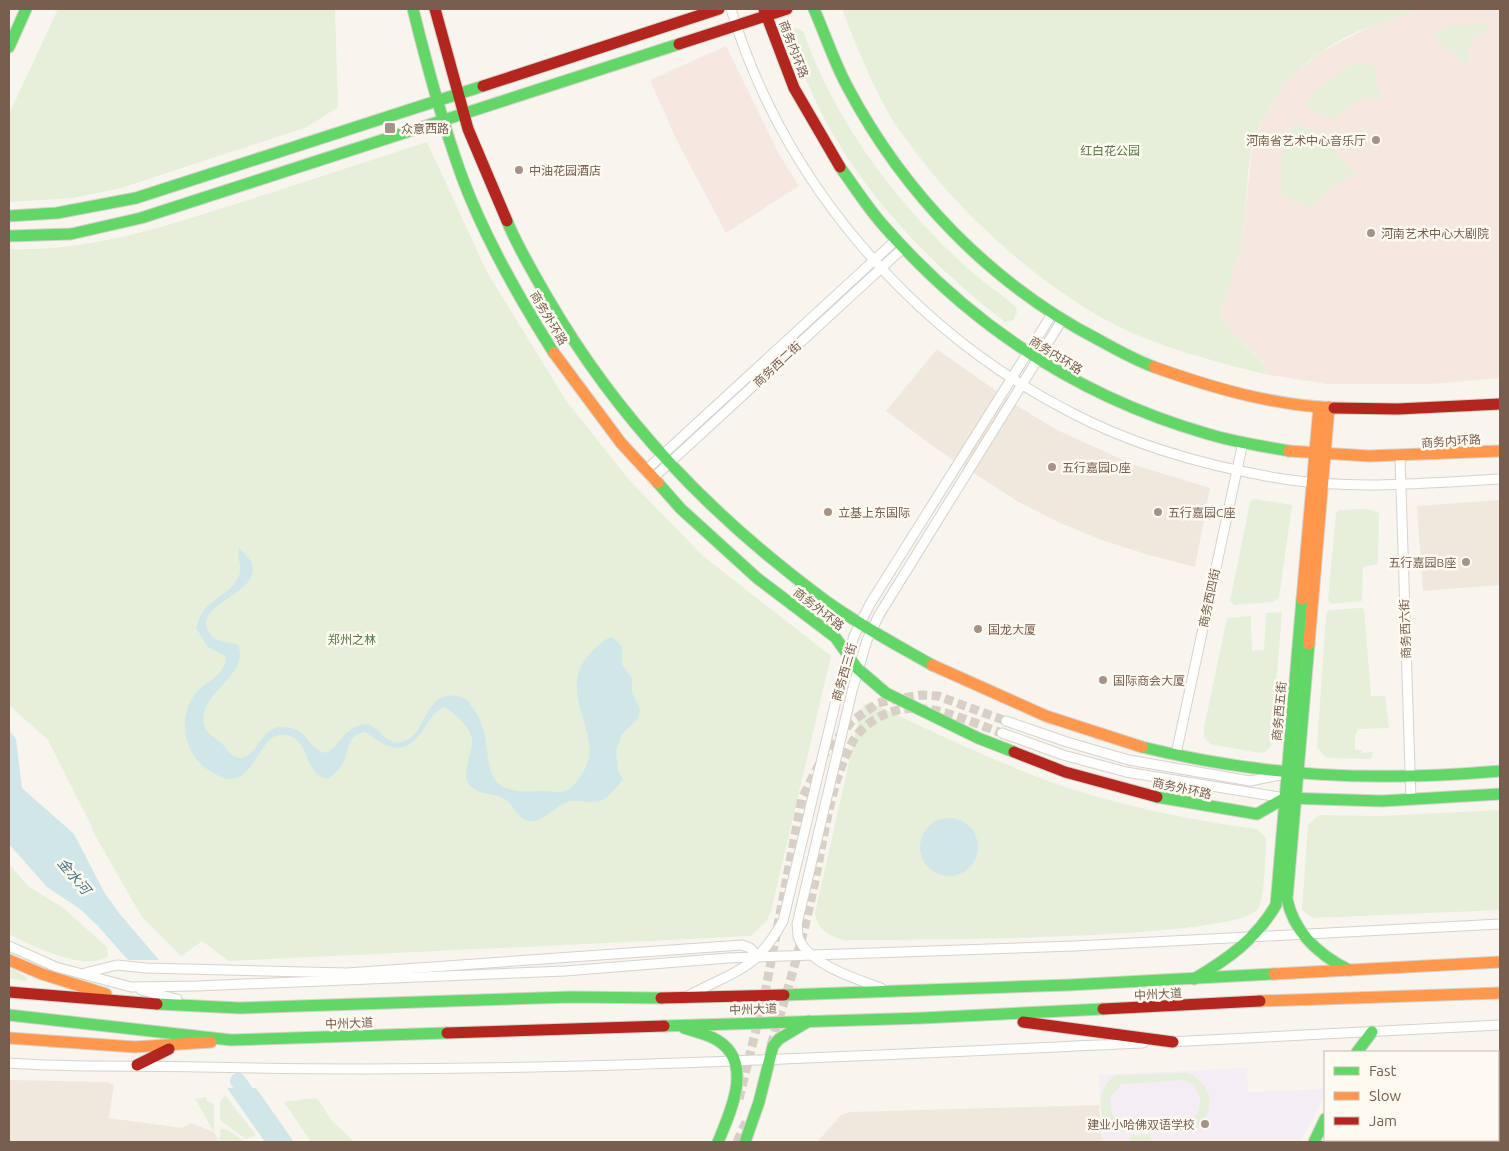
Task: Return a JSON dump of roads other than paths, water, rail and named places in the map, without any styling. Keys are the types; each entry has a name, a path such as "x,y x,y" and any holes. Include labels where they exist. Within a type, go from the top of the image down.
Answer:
{"main road":[{"path":"9,47 26,9"},
{"name":"商务外环路","path":"413,9 442,121 463,179 493,247 527,310 597,414 648,475 681,510 757,578 835,636 858,669 886,693 915,710 986,742 1096,781 1150,796 1257,814 1290,799"},
{"name":"商务外环路","path":"435,9 457,94 483,171 512,237 546,300 609,393 665,460 696,494 795,581 907,654 996,696 1080,729 1227,765 1292,774 1353,778 1411,777 1500,771"},
{"path":"9,216 35,217 67,213 136,198 720,9"},
{"path":"9,236 71,234 141,218 736,26 765,12 787,9"},
{"path":"814,9 836,66 858,109 876,139 916,194 961,243 1016,290 1107,347 1187,378 1252,396 1324,407 1412,410 1500,404"},
{"name":"商务内环路","path":"765,12 793,86 821,140 854,189 899,245 929,277 988,328 1085,389 1186,428 1243,442 1320,454 1400,457 1500,451"},
{"name":"商务西五街","path":"1324,407 1290,799 1287,899 1293,920 1321,954 1350,970"},
{"path":"1290,799 1411,800 1500,794"},
{"name":"商务西五街","path":"1193,979 1236,954 1254,936 1276,905 1290,799"},
{"path":"9,960 42,974 132,1002"},
{"name":"中州大道","path":"9,992 240,1008 572,998 684,998 891,992 1193,979 1500,962"},
{"name":"中州大道","path":"9,1015 231,1040 960,1016 1329,998 1500,993"},
{"path":"960,1016 1064,1026 1173,1042"},
{"path":"745,1142 759,1102 773,1046 779,1039 809,1021"},
{"path":"678,1025 718,1040 732,1053 736,1061 738,1075 736,1091 718,1142"},
{"path":"1358,1051 1372,1032"},
{"path":"1366,1051 1372,1032"},
{"path":"9,1038 105,1048 173,1048 231,1040"},
{"path":"137,1065 173,1048"},
{"path":"1314,1142 1324,1121"}],"street":[{"path":"731,9 756,80 780,128 836,214 874,260 909,297 971,350 1022,384 1073,414 1178,455 1286,479 1401,486 1500,479"},
{"name":"商务西二街","path":"665,460 874,260 899,245"},
{"name":"商务西二街","path":"648,475 882,268 899,245"},
{"name":"商务西三街","path":"684,998 744,969 772,942 783,921 848,655 860,623 1013,378 1032,357 1057,317"},
{"name":"商务西三街","path":"891,992 844,974 813,955 798,938 798,924 858,669 871,631 1022,384 1032,357"},
{"name":"商务西四街","path":"1176,754 1243,442"},
{"name":"商务西六街","path":"1400,457 1411,800"},
{"path":"1006,721 1067,742 1129,760 1179,770 1250,781 1292,774"},
{"path":"1002,733 1063,755 1126,772 1290,799"},
{"path":"132,987 565,971 758,957 1075,946 1500,924"},
{"path":"84,974 117,965 146,968 347,973 742,945 750,948 758,957"},
{"path":"9,946 56,967 201,1006"},
{"path":"9,1063 335,1070 736,1061 1173,1042 1500,1025"}],"water":[{"path":"239,548 251,563 252,575 245,585 211,612 206,622 213,637 238,645 240,656 237,666 215,693 204,713 204,725 207,731 232,755 239,758 246,757 272,729 279,727 297,730 319,751 326,753 350,730 360,725 367,724 393,742 400,742 409,739 415,734 435,703 442,698 451,696 464,699 473,708 481,723 494,777 502,786 516,791 565,791 571,788 577,781 589,759 589,742 577,690 579,672 589,655 610,637 622,647 622,664 632,678 632,693 640,709 638,719 622,734 616,750 618,771 623,779 603,800 567,802 538,820 527,821 506,800 499,796 477,791 469,784 466,771 472,742 471,735 464,723 445,707 432,717 416,739 402,747 388,746 364,732 358,734 351,741 342,765 328,779 314,771 299,743 285,735 275,736 268,742 248,770 240,776 230,779 210,771 193,755 186,737 185,718 191,700 201,688 219,673 226,662 225,656 208,647 196,628 199,618 209,605 227,591 238,578 240,574"},
{"path":"9,730 16,739 22,788 74,834 104,892 119,913 159,960 128,960 80,909 47,887 9,844"},
{"path":"943,818 955,818 965,822 974,831 978,853 970,868 955,876 943,876 933,872 924,863 920,853 920,841 924,831 933,822"},
{"path":"227,1088 256,1088 294,1142 265,1142"}],"waterway":[{"name":"金水河","path":"238,1081 281,1142"}],"tunnel":[{"path":"739,1099 765,993 802,798 824,755 852,721 878,703 896,699 921,695 938,696 1006,721"},
{"path":"771,1045 803,933 832,796 845,758 855,737 881,716 896,710 911,708 942,712 1002,733"},
{"path":"737,1142 746,1122"}],"place":[{"name":"众意西路","path":"390,128"},
{"name":"河南省艺术中心音乐厅","path":"1376,140"},
{"name":"中油花园酒店","path":"519,170"},
{"name":"河南艺术中心大剧院","path":"1371,233"},
{"name":"五行嘉园D座","path":"1052,467"},
{"name":"立基上东国际","path":"828,512"},
{"name":"五行嘉园C座","path":"1158,512"},
{"name":"五行嘉园B座","path":"1466,562"},
{"name":"国龙大厦","path":"978,629"},
{"name":"国际商会大厦","path":"1103,680"},
{"name":"建业小哈佛双语学校","path":"1205,1124"}],"park label":[{"name":"红白花公园","path":"1110,150"},
{"name":"郑州之林","path":"352,639"}]}
